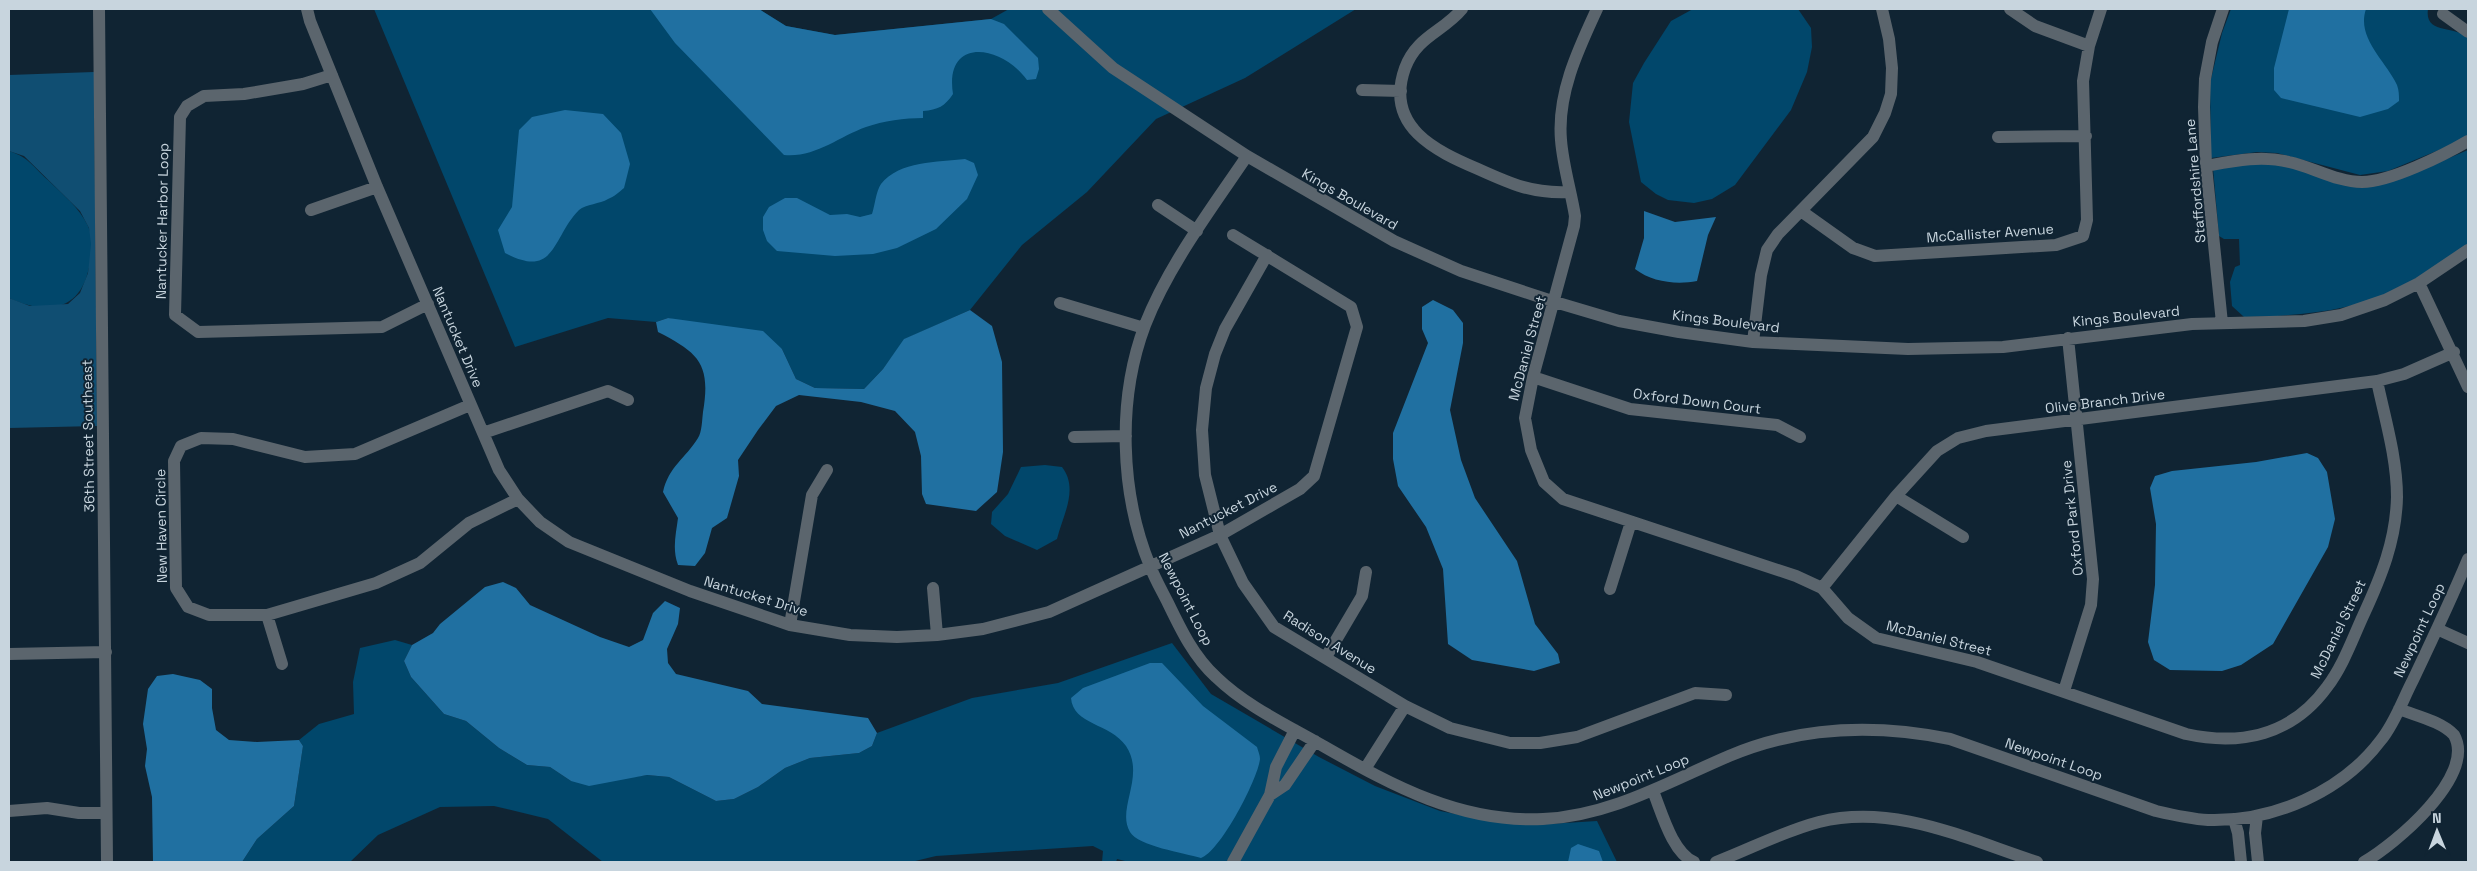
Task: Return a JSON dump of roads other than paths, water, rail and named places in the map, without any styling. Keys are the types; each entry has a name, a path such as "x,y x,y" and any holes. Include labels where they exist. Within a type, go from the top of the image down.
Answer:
{"street":[{"name":"36th Street Southeast","path":"99,9 107,862"},
{"name":"Nantucket Drive","path":"307,9 377,187 470,405 499,470 518,499 540,522 569,542 690,591 790,625 850,635 897,637 937,635 983,629 1049,612 1220,535 1300,490 1314,476 1357,327 1351,307 1233,235"},
{"name":"Kings Boulevard","path":"1048,9 1113,68 1247,156 1394,241 1461,271 1555,302 1619,320 1679,332 1753,342 1908,348 2003,346 2222,323 2304,322 2341,315 2384,300 2419,283 2468,250"},
{"path":"1462,9 1415,48 1405,69 1401,91 1403,108 1411,125 1419,137 1434,149 1529,190 1552,193 1570,192"},
{"name":"McDaniel Street","path":"1597,9 1567,81 1562,111 1561,140 1574,226 1555,302 1533,377 1525,418 1531,450 1544,482 1563,499 1796,576 1822,588 1848,618 1876,638 1977,662 2064,690 2186,734 2215,739 2244,738 2259,735 2289,722 2312,705 2336,673 2382,574 2390,548 2395,520 2396,478 2377,381"},
{"path":"1753,342 1761,275 1767,250 1778,234 1873,137 1884,113 1891,94 1892,68 1889,39 1882,9"},
{"path":"2010,9 2035,26 2089,46"},
{"name":"McCallister Avenue","path":"1801,211 1853,248 1875,256 2056,245 2083,236 2087,220 2083,81 2089,46 2101,9"},
{"name":"Staffordshire Lane","path":"2222,323 2206,166 2205,79 2212,42 2223,9"},
{"path":"2443,14 2468,32"},
{"name":"Nantucker Harbor Loop","path":"332,75 303,84 244,94 204,96 187,106 180,117 175,315 198,332 382,327 428,304"},
{"path":"1362,90 1401,91"},
{"path":"1998,137 2086,136"},
{"path":"2206,166 2255,158 2281,161 2362,182 2397,174 2468,141"},
{"name":"Newpoint Loop","path":"1247,156 1160,290 1144,328 1132,369 1126,436 1134,513 1150,565 1190,648 1214,676 1236,694 1295,730 1422,798 1476,814 1505,818 1542,819 1576,816 1604,810 1653,791 1731,755 1766,742 1844,729 1918,732 1950,739 2156,811 2208,820 2256,816 2282,810 2319,793 2356,767 2382,740 2399,709 2468,559"},
{"path":"311,210 377,187"},
{"path":"1158,205 1197,231"},
{"name":"Radison Avenue","path":"1267,255 1225,329 1215,354 1206,388 1202,430 1205,475 1220,535 1243,583 1274,627 1405,706 1450,728 1510,743 1540,743 1577,737 1695,692 1726,695"},
{"path":"2419,283 2454,352 2468,387"},
{"path":"1060,303 1144,328"},
{"name":"Oxford Park Drive","path":"2064,690 2091,605 2093,579 2068,338"},
{"name":"Olive Branch Drive","path":"1822,588 1896,496 1937,451 1958,438 1986,430 2377,381 2404,374 2454,352"},
{"name":"Oxford Down Court","path":"1533,377 1630,410 1776,425 1800,436"},
{"path":"484,433 608,391 628,400"},
{"name":"New Haven Circle","path":"470,405 354,454 305,457 233,440 201,438 181,446 174,461 176,588 188,607 209,615 267,615 376,582 420,563 469,523 518,499"},
{"path":"1074,437 1126,436"},
{"path":"790,625 812,495 827,470"},
{"path":"1896,496 1963,537"},
{"path":"1610,589 1631,522"},
{"path":"1326,657 1362,596 1366,572"},
{"path":"933,588 937,635"},
{"path":"267,615 282,664"},
{"path":"2437,629 2468,644"},
{"path":"9,654 106,652"},
{"path":"1365,769 1405,706"},
{"path":"2364,862 2402,837 2426,816 2453,783 2461,769 2462,752 2449,730 2399,709"},
{"path":"1233,862 1270,795 1276,767 1295,730"},
{"path":"1270,795 1285,785 1314,740"},
{"path":"1653,791 1678,849 1685,857 1694,862"},
{"path":"9,811 47,808 80,813 106,813"},
{"path":"1716,862 1816,823 1839,818 1870,816 1901,818 1920,823 2036,862"},
{"path":"2256,816 2255,833 2258,862"},
{"path":"2234,819 2238,833 2241,862"}]}
